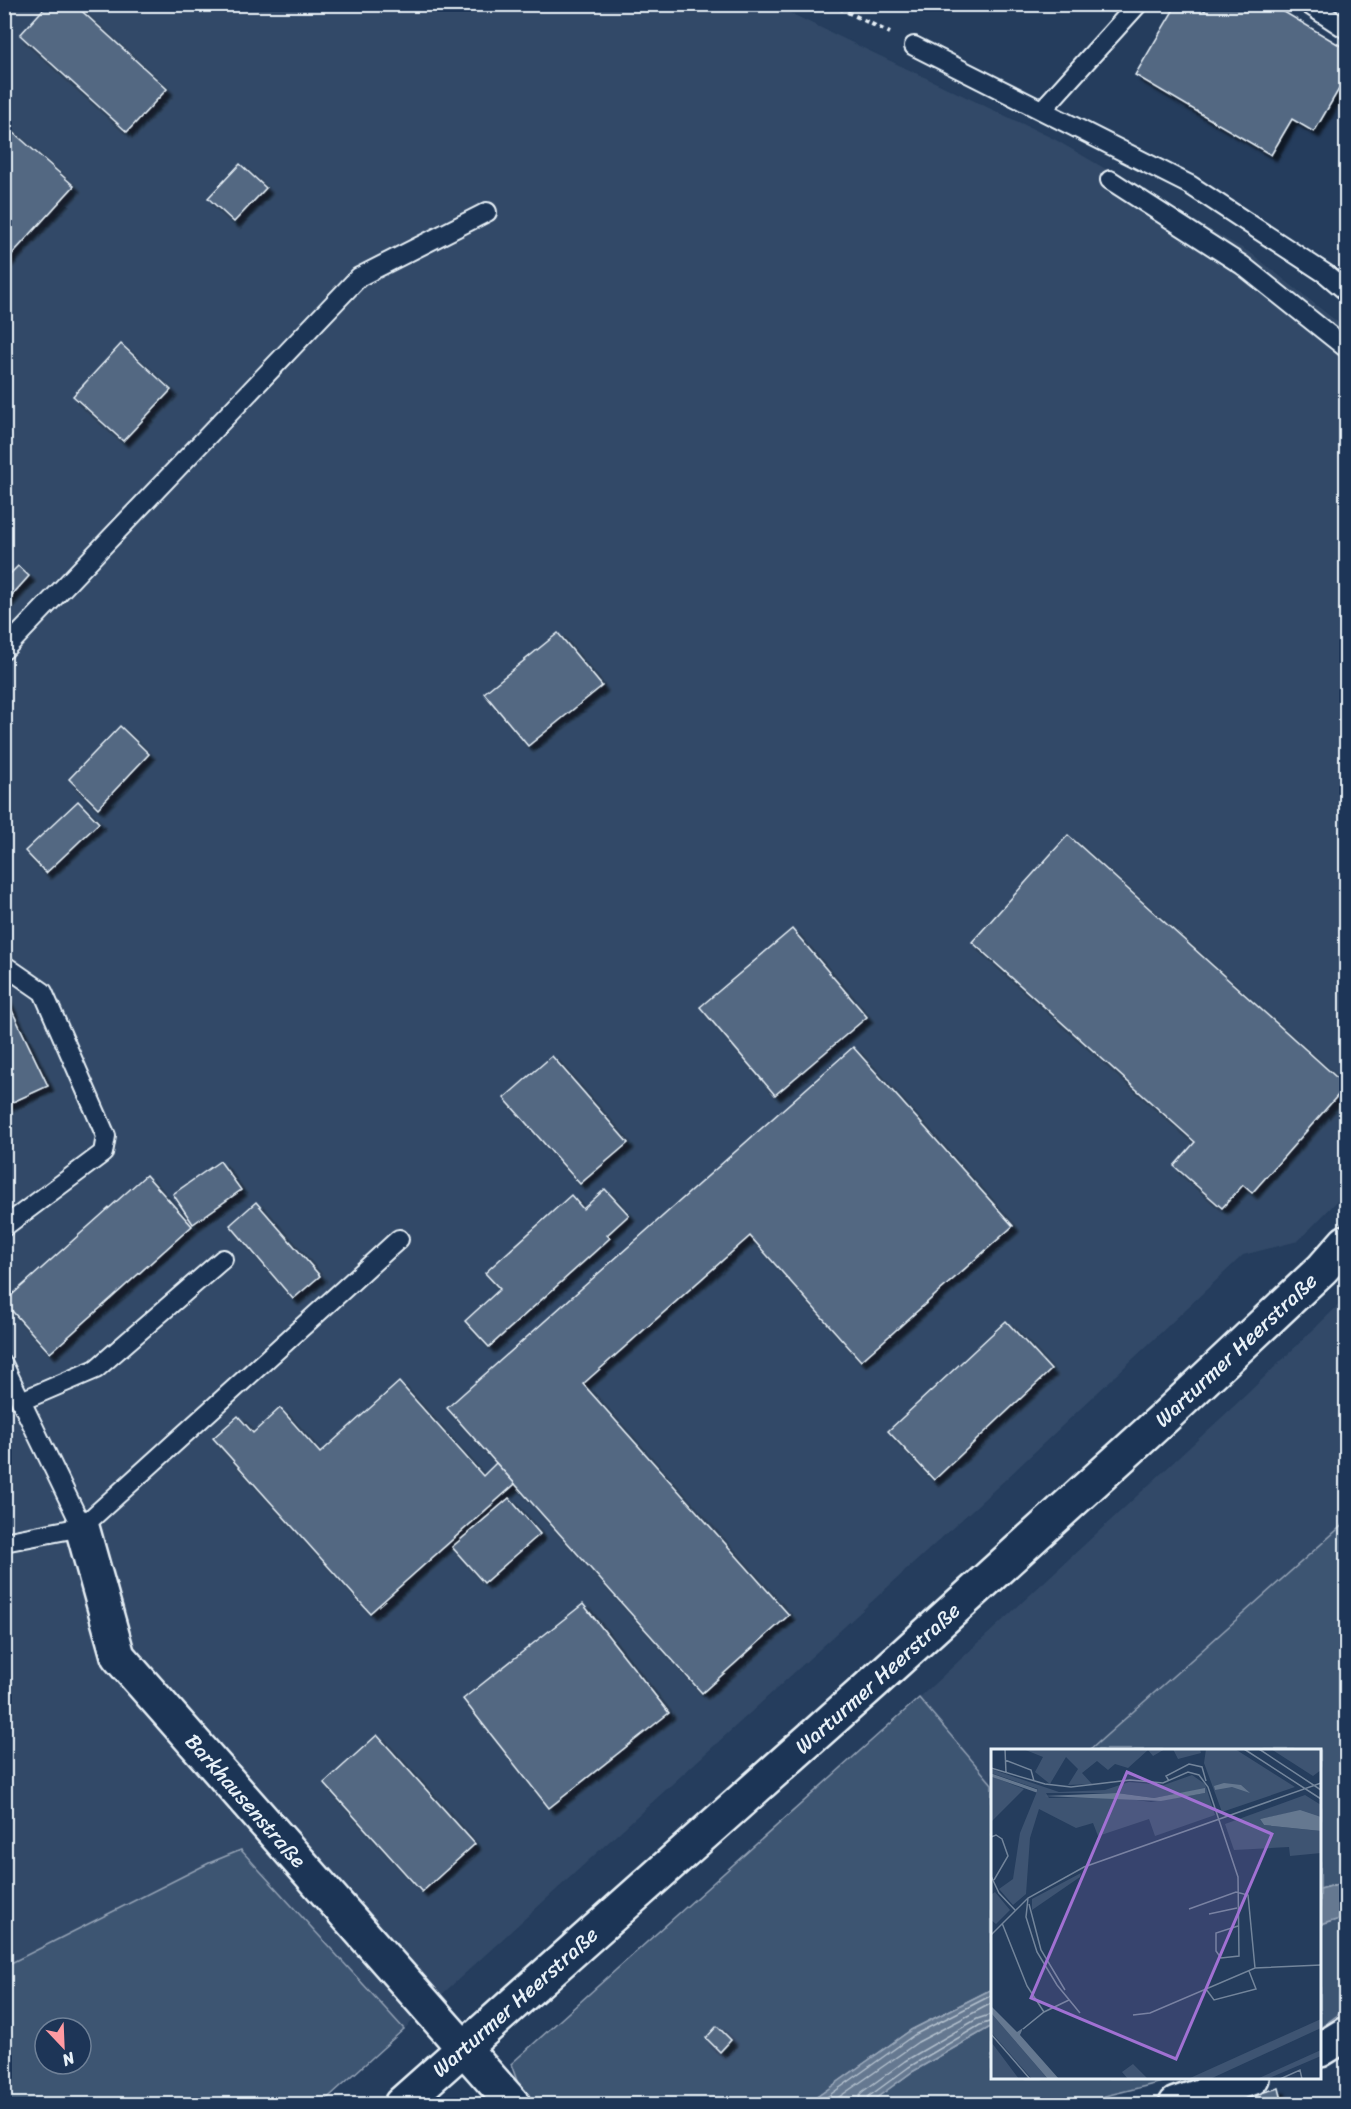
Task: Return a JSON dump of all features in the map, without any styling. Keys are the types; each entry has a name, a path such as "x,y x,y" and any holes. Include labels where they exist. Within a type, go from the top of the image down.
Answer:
{"street":[{"name":"Warturmer Heerstraße","path":"401,2104 997,1571 1322,1269 1347,1242"},
{"name":"Barkhausenstraße","path":"82,1527 118,1656 513,2104"},
{"path":"1321,2049 1347,2034"},
{"path":"1176,2104 1249,2079"}],"lane":[{"path":"1041,110 1138,4"},
{"path":"1308,4 1347,29"},
{"path":"914,46 1190,185 1326,274 1347,291"},
{"path":"1110,180 1242,265 1347,348"},
{"path":"4,650 359,277 487,212"},
{"path":"4,965 43,992 106,1136 104,1153 4,1227"},
{"path":"4,1542 82,1527 399,1239"},
{"path":"21,1401 96,1369 223,1258"},
{"path":"4,1366 82,1527"}],"path":[{"path":"831,4 914,46"}],"shaded area":[{"path":"5,5 773,5 1054,139 1252,254 1346,329 1346,1192 1298,1241 1243,1255 1007,1478 404,2029 241,1850 209,1863 5,1966"},
{"path":"1346,1298 1346,1522 1091,1749 991,1749 991,1783 919,1698 1246,1395"},
{"path":"1346,1522 1346,1882 1321,1889 1321,1749 1091,1749"},
{"path":"919,1698 991,1783 991,1990 911,2030 807,2104 535,2104 520,2089 511,2064"},
{"path":"241,1850 404,2029 321,2104 5,2104 5,1966 209,1863"},
{"path":"1346,1917 1346,2009 1321,2027 1321,1925"},
{"path":"991,2027 991,2079 1175,2079 1105,2096 1083,2104 868,2104 912,2072"}],"water":[{"path":"1346,1882 1346,1917 1321,1925 1321,1889"},
{"path":"991,1990 991,2027 912,2072 868,2104 807,2104 911,2030"}],"building":[{"path":"48,4 74,4 167,89 127,132 20,35"},
{"path":"1177,4 1194,4 1205,11 1208,4 1271,4 1346,49 1346,77 1314,132 1292,119 1271,155 1135,75"},
{"path":"4,124 74,186 4,263"},
{"path":"240,164 266,188 234,222 208,198"},
{"path":"121,344 171,390 123,441 73,396"},
{"path":"18,566 29,576 4,604 4,580"},
{"path":"558,633 602,686 528,746 484,693"},
{"path":"120,726 149,754 98,808 69,779"},
{"path":"78,801 99,823 46,873 25,851"},
{"path":"1068,835 1346,1086 1252,1193 1243,1185 1222,1208 1174,1166 1195,1142 972,942"},
{"path":"792,929 867,1017 775,1095 700,1007"},
{"path":"4,994 48,1086 4,1106"},
{"path":"853,1047 1013,1226 861,1361 750,1236 583,1384 789,1615 702,1693 447,1408"},
{"path":"552,1056 628,1143 580,1184 504,1098"},
{"path":"220,1161 241,1190 193,1224 173,1194"},
{"path":"146,1175 192,1226 50,1353 4,1302"},
{"path":"605,1189 629,1215 607,1235 610,1238 489,1347 465,1321 500,1289 485,1273 571,1195 583,1209"},
{"path":"256,1202 320,1276 293,1299 230,1225"},
{"path":"1006,1321 1051,1370 934,1480 888,1431"},
{"path":"399,1382 483,1476 496,1463 515,1484 370,1613 213,1438 238,1416 253,1433 280,1408 320,1453"},
{"path":"509,1498 540,1534 484,1583 452,1547"},
{"path":"583,1604 669,1713 549,1808 463,1699"},
{"path":"377,1735 475,1844 422,1892 324,1783"},
{"path":"717,2026 731,2040 720,2052 706,2038"},
{"path":"1279,2088 1283,2104 1219,2104"}]}
